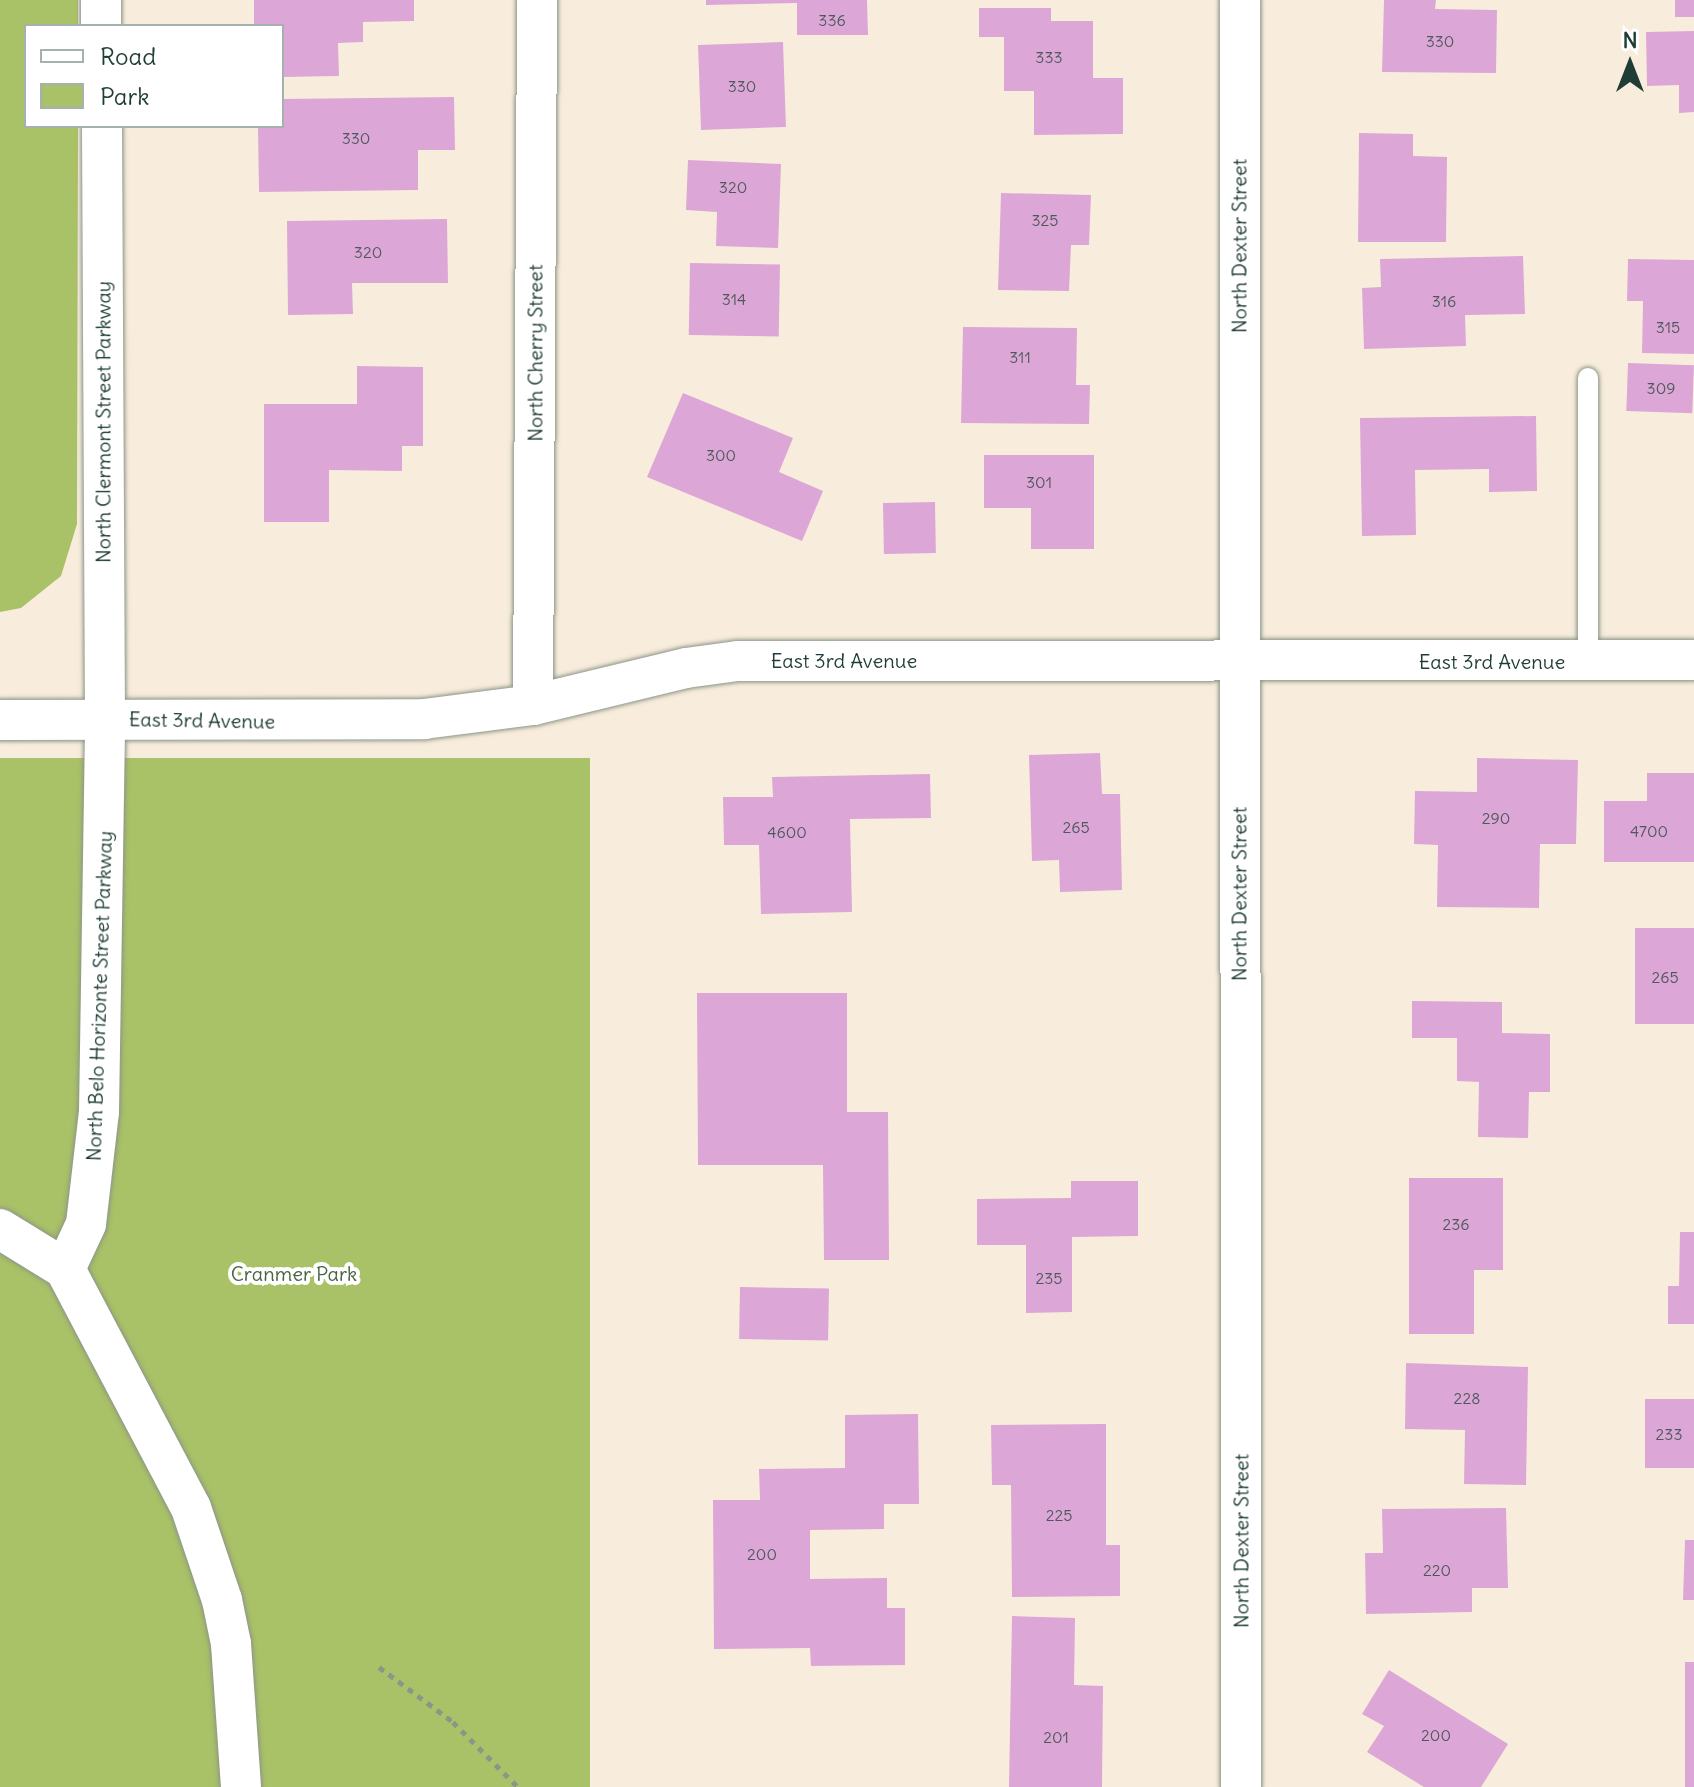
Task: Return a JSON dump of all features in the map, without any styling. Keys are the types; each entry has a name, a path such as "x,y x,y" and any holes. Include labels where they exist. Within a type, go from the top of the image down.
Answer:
{"street":[{"path":"101,0 101,24"},
{"name":"North Cherry Street","path":"533,705 537,0"},
{"name":"North Dexter Street","path":"1240,0 1241,1787"},
{"name":"North Clermont Street Parkway","path":"102,128 105,719"},
{"name":"East 3rd Avenue","path":"0,720 368,722 533,705 672,671 738,661 1694,660"},
{"name":"North Belo Horizonte Street Parkway","path":"65,1269 86,1224 99,1112 105,719"},
{"path":"0,1229 65,1269 171,1465 209,1555 231,1644 241,1787"}],"lane":[{"path":"1588,378 1588,660"}],"path":[{"path":"379,1667 453,1722 518,1787"}],"green space":[{"path":"0,0 78,0 78,24 24,24 24,128 78,128 77,524 61,576 21,608 0,612"},
{"name":"Cranmer Park","path":"0,758 590,758 590,1787 0,1787"}],"building":[{"path":"254,0 414,0 414,21 363,22 363,42 338,43 339,76 284,77 284,24 254,24"},
{"path":"706,0 867,0 868,35 797,35 797,3 706,5"},
{"path":"1384,0 1436,0 1435,9 1497,10 1496,73 1382,72"},
{"path":"1675,0 1694,0 1694,17 1675,17"},
{"path":"979,8 1051,8 1051,21 1093,21 1093,78 1123,78 1123,134 1034,135 1034,91 1004,91 1004,37 979,37"},
{"path":"1694,31 1694,112 1679,113 1679,85 1647,86 1646,32"},
{"path":"783,42 786,127 701,130 698,45"},
{"path":"454,97 455,150 418,150 418,190 259,192 258,128 284,128 284,99"},
{"path":"1359,133 1413,134 1413,156 1447,157 1446,242 1358,242"},
{"path":"688,160 781,164 778,248 716,246 717,212 686,210"},
{"path":"1001,193 1091,195 1089,245 1071,245 1069,291 998,290"},
{"path":"447,219 448,283 352,283 353,314 288,315 287,221"},
{"path":"1523,256 1525,314 1465,315 1466,346 1364,349 1362,288 1381,287 1380,259"},
{"path":"1628,259 1694,260 1694,354 1642,353 1643,301 1627,301"},
{"path":"690,263 780,265 779,337 689,335"},
{"path":"963,327 1077,328 1076,385 1090,385 1089,424 961,423"},
{"path":"1628,363 1694,365 1692,413 1626,411"},
{"path":"357,366 423,367 423,446 402,446 402,471 329,470 329,522 264,522 264,404 357,404"},
{"path":"683,393 793,438 779,472 823,491 802,541 647,477"},
{"path":"1536,416 1537,491 1489,492 1489,469 1415,470 1416,535 1362,536 1360,418"},
{"path":"984,455 1094,455 1094,549 1031,549 1031,508 984,508"},
{"path":"935,502 936,553 884,554 883,503"},
{"path":"1100,753 1102,794 1120,794 1122,890 1060,892 1059,860 1032,861 1029,755"},
{"path":"1477,758 1578,760 1576,844 1540,844 1539,908 1437,907 1438,845 1414,844 1415,791 1477,792"},
{"path":"1647,773 1694,773 1694,862 1604,862 1604,801 1647,801"},
{"path":"930,774 931,818 850,819 852,912 761,914 759,845 724,845 723,797 773,797 772,777"},
{"path":"1635,928 1694,928 1694,1024 1635,1024"},
{"path":"697,993 847,993 847,1112 888,1112 889,1260 824,1260 823,1165 698,1165"},
{"path":"1412,1001 1502,1002 1502,1033 1550,1034 1550,1092 1529,1092 1528,1138 1478,1137 1479,1082 1457,1081 1457,1038 1412,1038"},
{"path":"1409,1178 1503,1178 1503,1270 1474,1270 1474,1334 1409,1334"},
{"path":"1071,1181 1138,1181 1138,1236 1072,1237 1072,1312 1026,1313 1026,1245 977,1245 977,1199 1071,1198"},
{"path":"1680,1232 1694,1232 1694,1324 1668,1324 1668,1286 1679,1286"},
{"path":"740,1287 829,1289 828,1341 739,1339"},
{"path":"1406,1363 1528,1367 1526,1485 1464,1484 1465,1430 1405,1429"},
{"path":"1645,1399 1694,1399 1694,1468 1645,1468"},
{"path":"918,1414 919,1504 884,1504 884,1529 810,1530 810,1579 887,1578 887,1608 905,1608 905,1665 811,1666 810,1648 714,1649 713,1500 760,1500 759,1469 845,1468 845,1415"},
{"path":"1106,1424 1106,1545 1120,1545 1120,1596 1012,1597 1011,1485 992,1485 991,1425"},
{"path":"1506,1508 1508,1588 1472,1588 1472,1612 1366,1614 1365,1553 1383,1553 1382,1509"},
{"path":"1685,1540 1694,1540 1694,1600 1683,1600"},
{"path":"1012,1616 1075,1618 1074,1685 1103,1686 1102,1787 1009,1787"},
{"path":"1685,1662 1694,1662 1694,1787 1685,1787"},
{"path":"1389,1670 1508,1744 1481,1787 1424,1787 1367,1752 1384,1726 1362,1714"}]}
